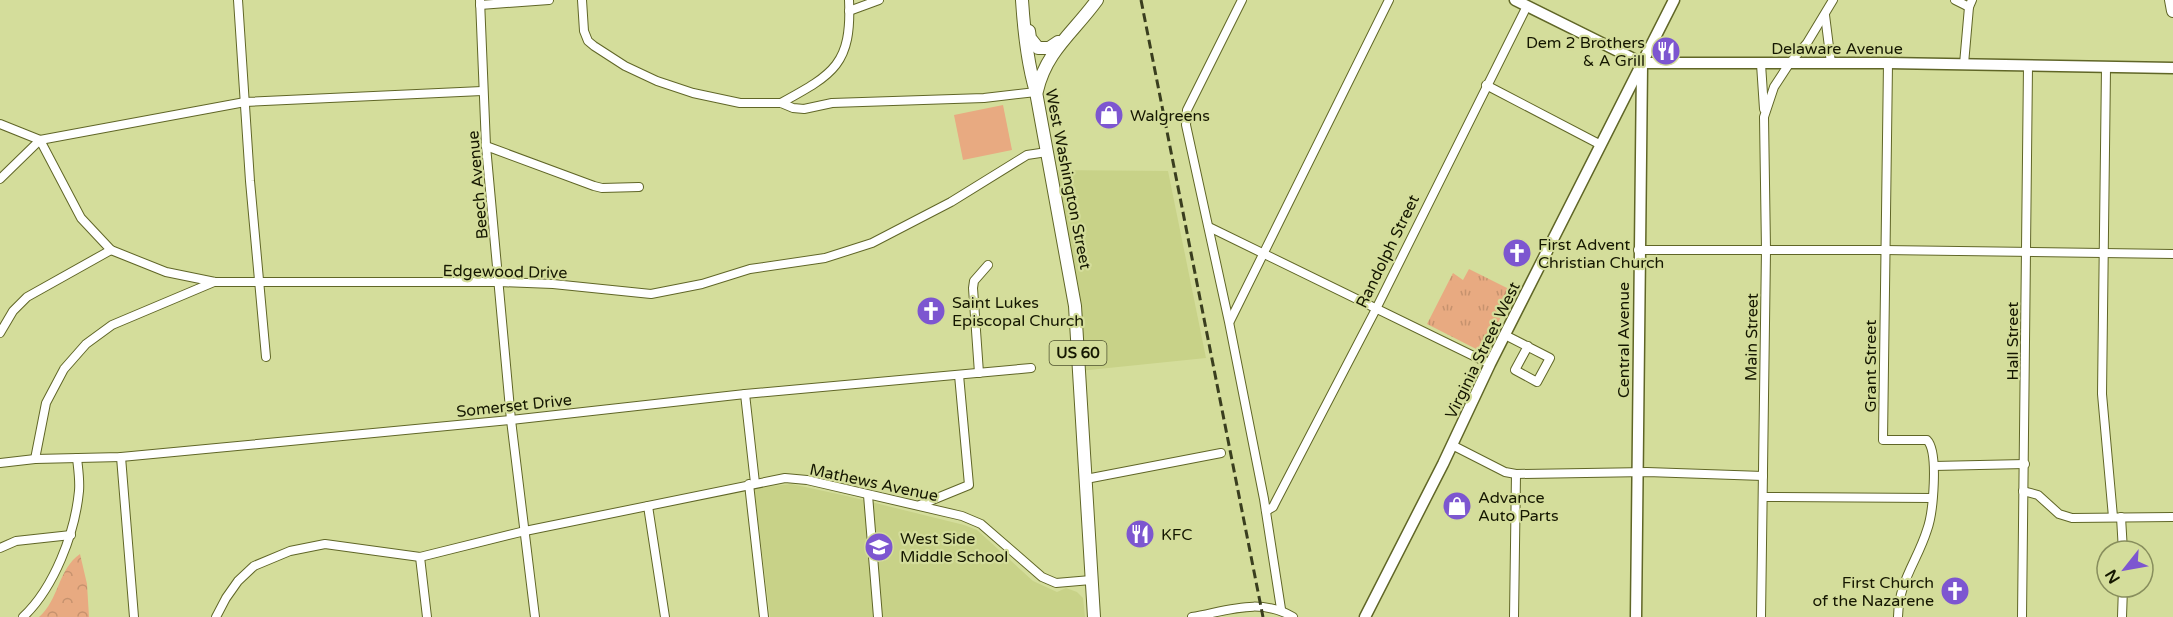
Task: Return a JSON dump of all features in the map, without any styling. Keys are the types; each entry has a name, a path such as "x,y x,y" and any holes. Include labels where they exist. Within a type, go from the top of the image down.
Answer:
{"main road":[{"path":"1023,0 1030,38 1034,44 1044,49 1065,38"},
{"name":"West Washington Street","path":"1023,0 1024,32 1031,75 1075,306 1094,617"},
{"name":"US 60","path":"1036,92 1047,61 1096,0"},
{"path":"2171,0 2173,11"}],"street":[{"path":"238,0 266,357"},
{"path":"480,2 549,0"},
{"path":"582,0 584,31 588,41 594,46 625,66 657,81 693,93 740,103 781,103 793,108 804,109 832,103 984,98 1036,92"},
{"path":"781,103 816,84 833,69 844,53 849,36 849,0"},
{"path":"849,11 879,0"},
{"path":"1242,0 1186,110 1185,125 1229,322 1266,512 1281,609"},
{"path":"1229,322 1389,0"},
{"name":"Delaware Avenue","path":"1515,0 1528,3 1642,63 1888,63 2173,68"},
{"name":"Virginia Street West","path":"1365,617 1674,0"},
{"name":"Main Street","path":"1761,617 1766,250 1764,117 1774,87 1789,64 1808,43 1833,0"},
{"path":"1954,0 1971,3 1964,64"},
{"name":"Beech Avenue","path":"480,2 486,146 511,420 535,617"},
{"name":"Randolph Street","path":"1266,512 1276,501 1376,309 1528,3"},
{"path":"1826,15 1831,63"},
{"name":"Central Avenue","path":"1636,617 1638,250 1642,63"},
{"name":"Grant Street","path":"1888,63 1883,440 1927,440 1931,445 1934,465 1929,527 1905,578 1899,601 1898,617"},
{"path":"1761,64 1764,117"},
{"name":"Hall Street","path":"2022,617 2028,66"},
{"path":"2106,68 2102,398 2122,539"},
{"path":"1486,85 1601,145"},
{"path":"0,124 40,140 245,102 482,91"},
{"path":"0,178 40,140"},
{"name":"Edgewood Drive","path":"40,140 81,218 111,250 166,272 215,282 499,282 553,284 651,294 702,284 750,269 825,258 882,238 951,202 1027,155 1047,152"},
{"path":"486,146 594,186 639,188"},
{"path":"1209,226 1490,364"},
{"path":"0,333 13,311 27,297 111,250"},
{"path":"1638,250 1884,250 2173,254"},
{"path":"979,373 973,288 974,281 988,265"},
{"path":"35,459 46,403 64,369 86,344 112,325 215,282"},
{"path":"1505,335 1528,346 1550,358 1537,382 1515,370 1528,346"},
{"name":"Somerset Drive","path":"0,463 35,459 121,457 511,420 745,394 1031,368"},
{"path":"919,505 969,485 959,375"},
{"path":"745,394 764,617"},
{"path":"1452,445 1505,472 1516,474 1636,473 1763,476"},
{"path":"1086,479 1221,453"},
{"path":"121,457 134,617"},
{"path":"23,617 41,595 70,535 79,490 77,458"},
{"path":"1934,465 2025,464"},
{"path":"1514,617 1516,474"},
{"name":"Mathews Avenue","path":"420,557 525,531 785,478 807,480 962,516 981,524 1042,577 1056,583 1091,580"},
{"path":"2023,492 2038,495 2051,508 2066,517 2173,517"},
{"path":"868,495 878,617"},
{"path":"1762,497 1932,498"},
{"path":"648,506 665,617"},
{"path":"0,548 16,541 70,535"},
{"path":"216,617 238,581 254,566 290,551 325,544 420,557 427,617"},
{"path":"2122,617 2123,599"},
{"path":"1192,617 1260,605 1281,609 1293,617"}],"shaded area":[{"path":"1051,170 1168,171 1206,358 1079,371"},
{"name":"West Side Middle School","path":"791,484 977,530 1033,581 1057,592 1066,588 1077,592 1083,598 1085,617 770,617 754,488"}],"green space":[{"path":"1003,105 1012,150 963,160 954,115"},
{"path":"1469,269 1513,291 1484,353 1427,324 1453,273 1463,280"},
{"path":"80,554 87,584 89,617 39,617 51,602 67,568"}],"railway":[{"path":"1141,0 1263,617"}],"place":[{"name":"Dem 2 Brothers & A Grill","path":"1666,51"},
{"name":"Walgreens","path":"1109,115"},
{"name":"First Advent Christian Church","path":"1517,253"},
{"name":"Saint Lukes Episcopal Church","path":"931,311"},
{"name":"Advance Auto Parts","path":"1457,506"},
{"name":"KFC","path":"1140,534"},
{"name":"West Side Middle School","path":"879,547"},
{"name":"First Church of the Nazarene","path":"1955,591"}]}
